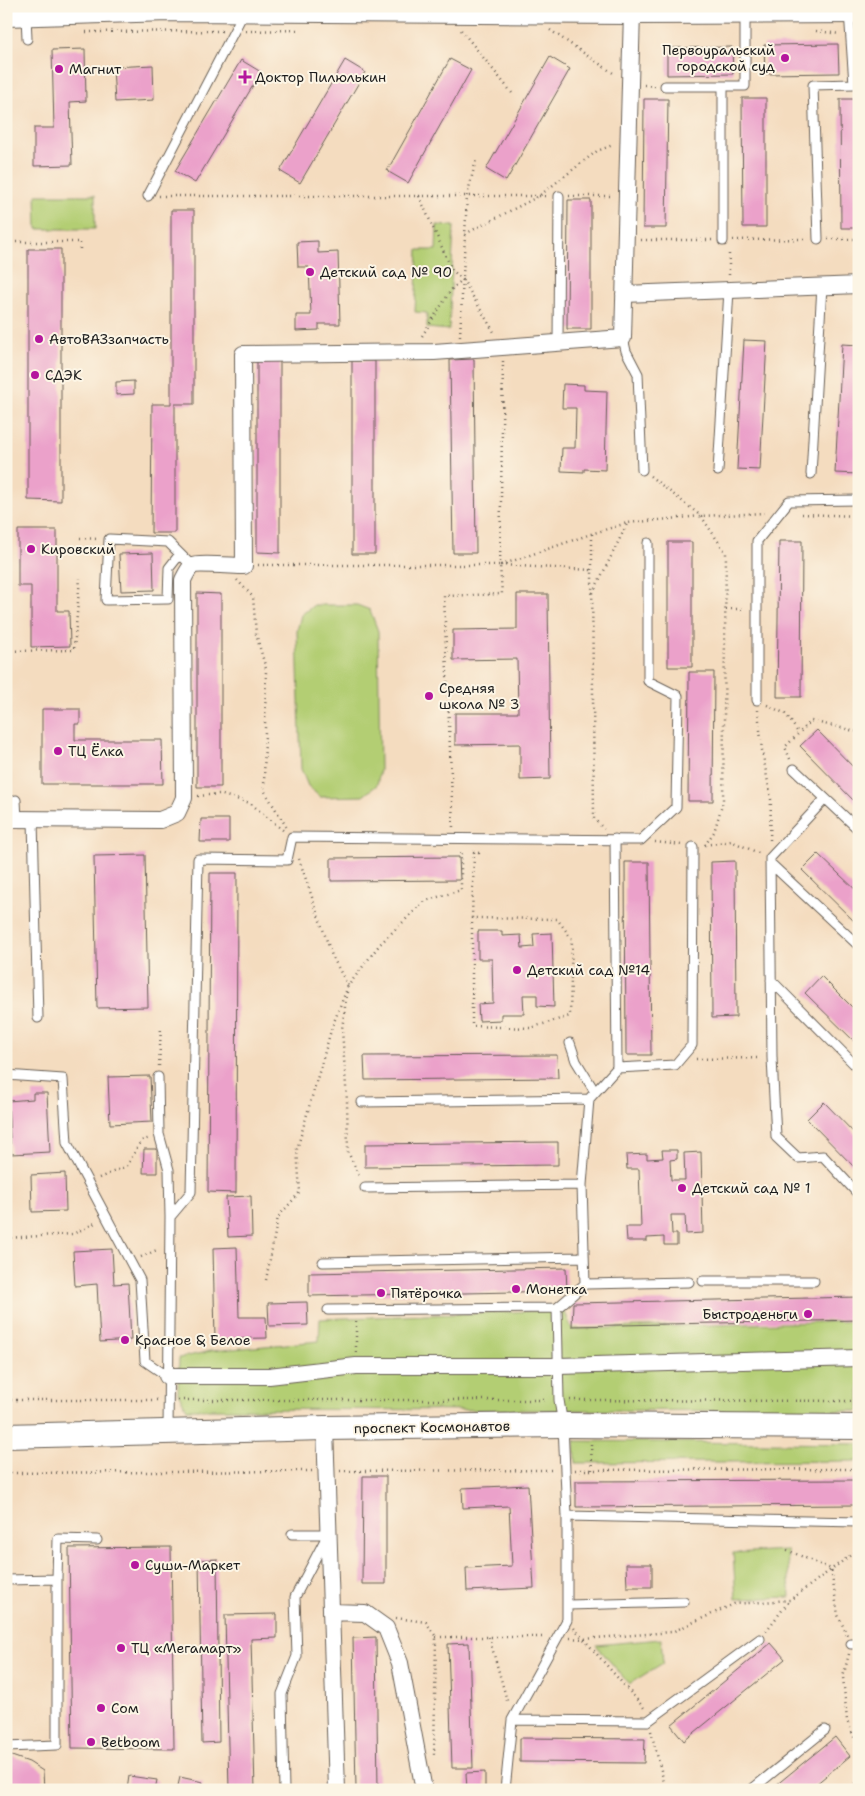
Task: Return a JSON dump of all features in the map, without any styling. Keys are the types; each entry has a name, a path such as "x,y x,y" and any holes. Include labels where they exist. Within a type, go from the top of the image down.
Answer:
{"main road":[{"path":"16,13 168,8 632,12 854,11"},
{"name":"проспект Космонавтов","path":"6,1436 168,1431 563,1425 859,1428"}],"street":[{"path":"19,820 160,820 177,813 184,798 183,580 192,566 200,564 244,566 243,354 460,350 623,338 632,12"},
{"path":"624,294 859,285"},
{"path":"167,1376 270,1376 356,1366 558,1366 859,1358"},
{"path":"325,1428 336,1790"},
{"path":"331,1612 365,1613 386,1628 400,1663 424,1790"}],"lane":[{"path":"148,196 246,9"},
{"path":"664,86 746,86 745,11"},
{"path":"818,239 813,85 854,84 854,11"},
{"path":"16,13 27,40"},
{"path":"723,86 726,241"},
{"path":"558,342 559,196"},
{"path":"811,474 822,286"},
{"path":"718,471 729,290"},
{"path":"623,338 626,351 638,374 642,470"},
{"path":"757,700 758,541 789,501 859,500"},
{"path":"180,554 169,568 168,599 106,600 109,539 168,542 180,554 192,566"},
{"path":"170,1217 191,1192 198,859 287,860 292,837 641,840 676,807 678,696 648,681 648,543"},
{"path":"794,769 859,830"},
{"path":"825,799 770,860 772,1058 776,1137 798,1158 823,1156 859,1194"},
{"path":"16,800 38,1018"},
{"path":"362,1102 592,1096 617,1068 615,839"},
{"path":"617,1068 675,1065 692,1045 693,847"},
{"path":"770,860 859,946"},
{"path":"771,980 859,1069"},
{"path":"570,1044 592,1096 582,1185 584,1284"},
{"path":"6,1074 63,1079 67,1143 140,1280 145,1361 167,1376"},
{"path":"158,1077 159,1134 168,1170 170,1217 167,1376 168,1431"},
{"path":"365,1188 582,1185"},
{"path":"323,1262 584,1257"},
{"path":"703,1282 814,1281"},
{"path":"328,1310 557,1308 584,1284 689,1282"},
{"path":"505,1790 512,1720 567,1620 567,1516 563,1425 559,1400 557,1308"},
{"path":"567,1516 859,1522"},
{"path":"284,1790 282,1694 297,1656 295,1597 328,1534 292,1534"},
{"path":"6,1747 57,1745 58,1540 97,1540"},
{"path":"6,1580 57,1579"},
{"path":"568,1605 684,1602"},
{"path":"512,1720 648,1721 760,1639"},
{"path":"751,1790 825,1730"}],"path":[{"path":"547,28 630,85 664,86"},
{"path":"460,29 512,93"},
{"path":"465,234 539,196 596,150 629,140"},
{"path":"460,350 467,196 476,160"},
{"path":"148,196 627,196"},
{"path":"266,1280 278,1217 300,1192 297,1149 332,1027 348,986 380,944 425,901 461,890 461,849 454,838 444,596 502,594 500,565 503,347 463,280 452,270 419,196"},
{"path":"626,240 859,239"},
{"path":"726,241 729,290"},
{"path":"6,242 80,242 80,250"},
{"path":"411,352 451,290 463,280"},
{"path":"642,470 701,516 726,552 723,802 714,832 705,845"},
{"path":"500,565 628,523 701,516 780,513 859,516"},
{"path":"592,594 628,523"},
{"path":"592,534 594,818 615,839"},
{"path":"80,538 109,539"},
{"path":"244,566 500,565 592,570"},
{"path":"224,566 253,597 256,634 266,669 264,790 292,837 332,956 348,986 342,1029 348,1152 365,1188"},
{"path":"6,651 74,650 80,578"},
{"path":"726,609 757,609"},
{"path":"641,840 693,847 731,841 770,860 771,799 762,750 757,700"},
{"path":"757,700 786,714 799,734"},
{"path":"794,769 785,747 811,721 859,732"},
{"path":"184,798 219,794 250,803 292,837"},
{"path":"472,918 557,919 572,939 570,1016 530,1028 472,1026 472,918 474,852 479,853"},
{"path":"158,1077 161,1028"},
{"path":"675,1065 698,1059 772,1058"},
{"path":"107,1174 128,1166 141,1141 159,1134"},
{"path":"6,1238 73,1234 106,1217"},
{"path":"356,1321 356,1337"},
{"path":"6,1400 859,1402"},
{"path":"6,1472 859,1469"},
{"path":"760,1639 790,1600 859,1549"},
{"path":"787,1550 831,1569"},
{"path":"831,1569 838,1615 855,1644 843,1677 847,1721 859,1748"},
{"path":"583,1639 672,1632 734,1604 790,1600"},
{"path":"365,1613 426,1622 436,1636 434,1756 420,1766"},
{"path":"567,1620 644,1706 666,1790"},
{"path":"436,1636 526,1636"},
{"path":"489,1636 512,1720"},
{"path":"848,1790 859,1779"}],"green space":[{"path":"36,195 95,195 95,229 37,229"},
{"path":"437,225 454,226 449,330 427,328 427,313 415,312 418,250 436,250"},
{"path":"314,605 357,605 370,610 378,631 380,770 377,785 363,796 320,797 308,786 301,769 297,631 301,615"},
{"path":"564,1310 572,1329 859,1321 859,1411 187,1409 178,1393 179,1358 211,1351 319,1341 320,1319"},
{"path":"575,1441 859,1444 859,1461 576,1463"},
{"path":"787,1550 790,1597 736,1599 733,1553"},
{"path":"661,1639 663,1663 629,1684 596,1645"}],"building":[{"path":"838,44 839,73 765,74 764,45"},
{"path":"732,47 733,74 667,75 667,48"},
{"path":"85,49 86,101 70,102 72,165 34,166 34,128 54,128 52,50"},
{"path":"550,57 570,69 506,181 486,169"},
{"path":"450,59 471,70 408,183 387,171"},
{"path":"241,60 261,72 195,183 175,171"},
{"path":"345,60 365,72 300,183 280,171"},
{"path":"153,65 154,100 115,102 113,67"},
{"path":"742,98 766,98 766,227 743,227"},
{"path":"644,99 668,99 666,228 643,228"},
{"path":"840,99 859,99 859,228 841,228"},
{"path":"568,200 591,200 591,329 567,329"},
{"path":"171,210 194,210 194,404 175,404 175,533 151,533 152,404 171,404"},
{"name":"Детский сад № 90","path":"318,241 318,253 338,252 340,324 319,324 319,330 296,331 296,315 311,315 309,267 298,267 297,242"},
{"path":"28,249 61,249 61,501 28,500"},
{"path":"744,340 767,341 760,470 737,469"},
{"path":"842,344 859,345 858,474 835,473"},
{"path":"257,359 280,359 280,553 257,552"},
{"path":"474,359 476,553 453,553 450,360"},
{"path":"352,361 375,361 375,554 352,554"},
{"path":"134,381 134,394 116,395 116,382"},
{"path":"563,384 584,385 584,390 607,391 605,470 584,469 584,472 561,471 562,448 575,448 576,408 562,408"},
{"path":"18,530 57,530 57,611 69,611 70,646 31,647 31,586 18,586"},
{"path":"779,541 802,541 801,697 777,697"},
{"path":"668,542 692,542 692,667 668,667"},
{"path":"153,553 154,590 121,591 119,554"},
{"path":"197,593 221,594 221,787 197,787"},
{"path":"517,594 548,594 550,779 520,780 520,744 455,745 455,713 518,713 517,659 453,660 453,630 517,629"},
{"path":"689,672 714,672 713,801 688,801"},
{"path":"42,709 80,709 80,724 75,724 75,740 162,740 163,784 42,784"},
{"path":"817,730 859,773 859,806 800,746"},
{"path":"201,819 229,819 229,842 200,842"},
{"path":"818,854 859,893 859,926 802,870"},
{"path":"145,855 148,1007 97,1008 94,856"},
{"path":"459,857 460,880 331,881 331,858"},
{"path":"735,861 736,1017 712,1018 711,862"},
{"path":"625,862 649,862 651,1055 626,1055"},
{"path":"210,873 237,873 236,1193 208,1192"},
{"path":"478,931 502,931 502,936 521,935 522,948 534,947 533,934 552,933 554,1007 537,1006 537,995 523,995 524,1014 501,1014 501,1020 479,1021 478,1004 493,1003 492,959 478,959"},
{"path":"821,976 859,1014 859,1046 805,993"},
{"path":"557,1055 558,1078 365,1080 364,1056"},
{"path":"150,1076 152,1122 110,1124 108,1077"},
{"path":"33,1093 47,1093 50,1152 11,1154 8,1101 33,1099"},
{"path":"824,1102 859,1138 859,1172 807,1119"},
{"path":"558,1142 558,1165 365,1167 365,1144"},
{"path":"144,1149 157,1149 157,1173 143,1173"},
{"path":"662,1150 677,1150 677,1159 670,1160 671,1180 685,1180 684,1153 701,1152 703,1233 686,1234 685,1215 671,1215 672,1234 677,1234 677,1245 664,1245 664,1237 647,1238 647,1241 627,1241 626,1227 641,1227 639,1169 627,1169 626,1155 647,1154 647,1159 663,1158"},
{"path":"65,1173 66,1211 32,1212 31,1175"},
{"path":"251,1196 252,1236 228,1237 226,1197"},
{"path":"237,1247 239,1317 266,1317 267,1338 215,1339 213,1248"},
{"path":"112,1249 114,1284 128,1283 131,1340 100,1342 97,1284 75,1286 73,1251"},
{"path":"566,1268 567,1291 309,1296 309,1273"},
{"path":"859,1297 859,1320 572,1326 573,1303"},
{"path":"307,1302 308,1325 269,1326 268,1303"},
{"path":"363,1476 386,1476 386,1584 362,1584"},
{"path":"859,1480 859,1505 576,1507 576,1481"},
{"path":"528,1485 534,1588 467,1591 466,1568 512,1566 509,1506 463,1508 462,1488"},
{"name":"ТЦ «Мегамарт»","path":"171,1547 174,1749 72,1748 69,1548"},
{"path":"217,1559 219,1742 202,1743 199,1560"},
{"path":"626,1564 652,1564 652,1587 627,1587"},
{"path":"277,1614 277,1638 251,1639 255,1790 229,1790 225,1615"},
{"path":"376,1637 378,1790 356,1790 353,1638"},
{"path":"469,1643 473,1768 452,1768 448,1644"},
{"path":"771,1643 785,1659 684,1741 671,1725"},
{"path":"835,1737 850,1756 809,1790 770,1790"},
{"path":"520,1738 645,1739 644,1763 520,1762"},
{"path":"6,1754 29,1762 43,1771 44,1790 6,1790"},
{"path":"485,1772 485,1790 467,1790 466,1773"},
{"path":"129,1776 157,1780 155,1790 127,1790"},
{"path":"180,1777 203,1782 201,1790 177,1790"}],"place":[{"name":"Первоуральский городской суд","path":"785,58"},
{"name":"Магнит","path":"59,69"},
{"name":"Доктор Пилюлькин","path":"245,77"},
{"name":"Детский сад № 90","path":"310,272"},
{"name":"АвтоВАЗзапчасть","path":"39,339"},
{"name":"СДЭК","path":"35,375"},
{"name":"Кировский","path":"31,549"},
{"name":"Средняя школа № 3","path":"429,696"},
{"name":"ТЦ Ёлка","path":"58,751"},
{"name":"Детский сад №14","path":"517,970"},
{"name":"Детский сад № 1","path":"682,1188"},
{"name":"Монетка","path":"516,1289"},
{"name":"Пятёрочка","path":"381,1293"},
{"name":"Быстроденьги","path":"808,1314"},
{"name":"Красное & Белое","path":"125,1340"},
{"name":"Суши-Маркет","path":"135,1565"},
{"name":"ТЦ «Мегамарт»","path":"121,1648"},
{"name":"Сом","path":"101,1708"},
{"name":"Betboom","path":"91,1742"}]}
